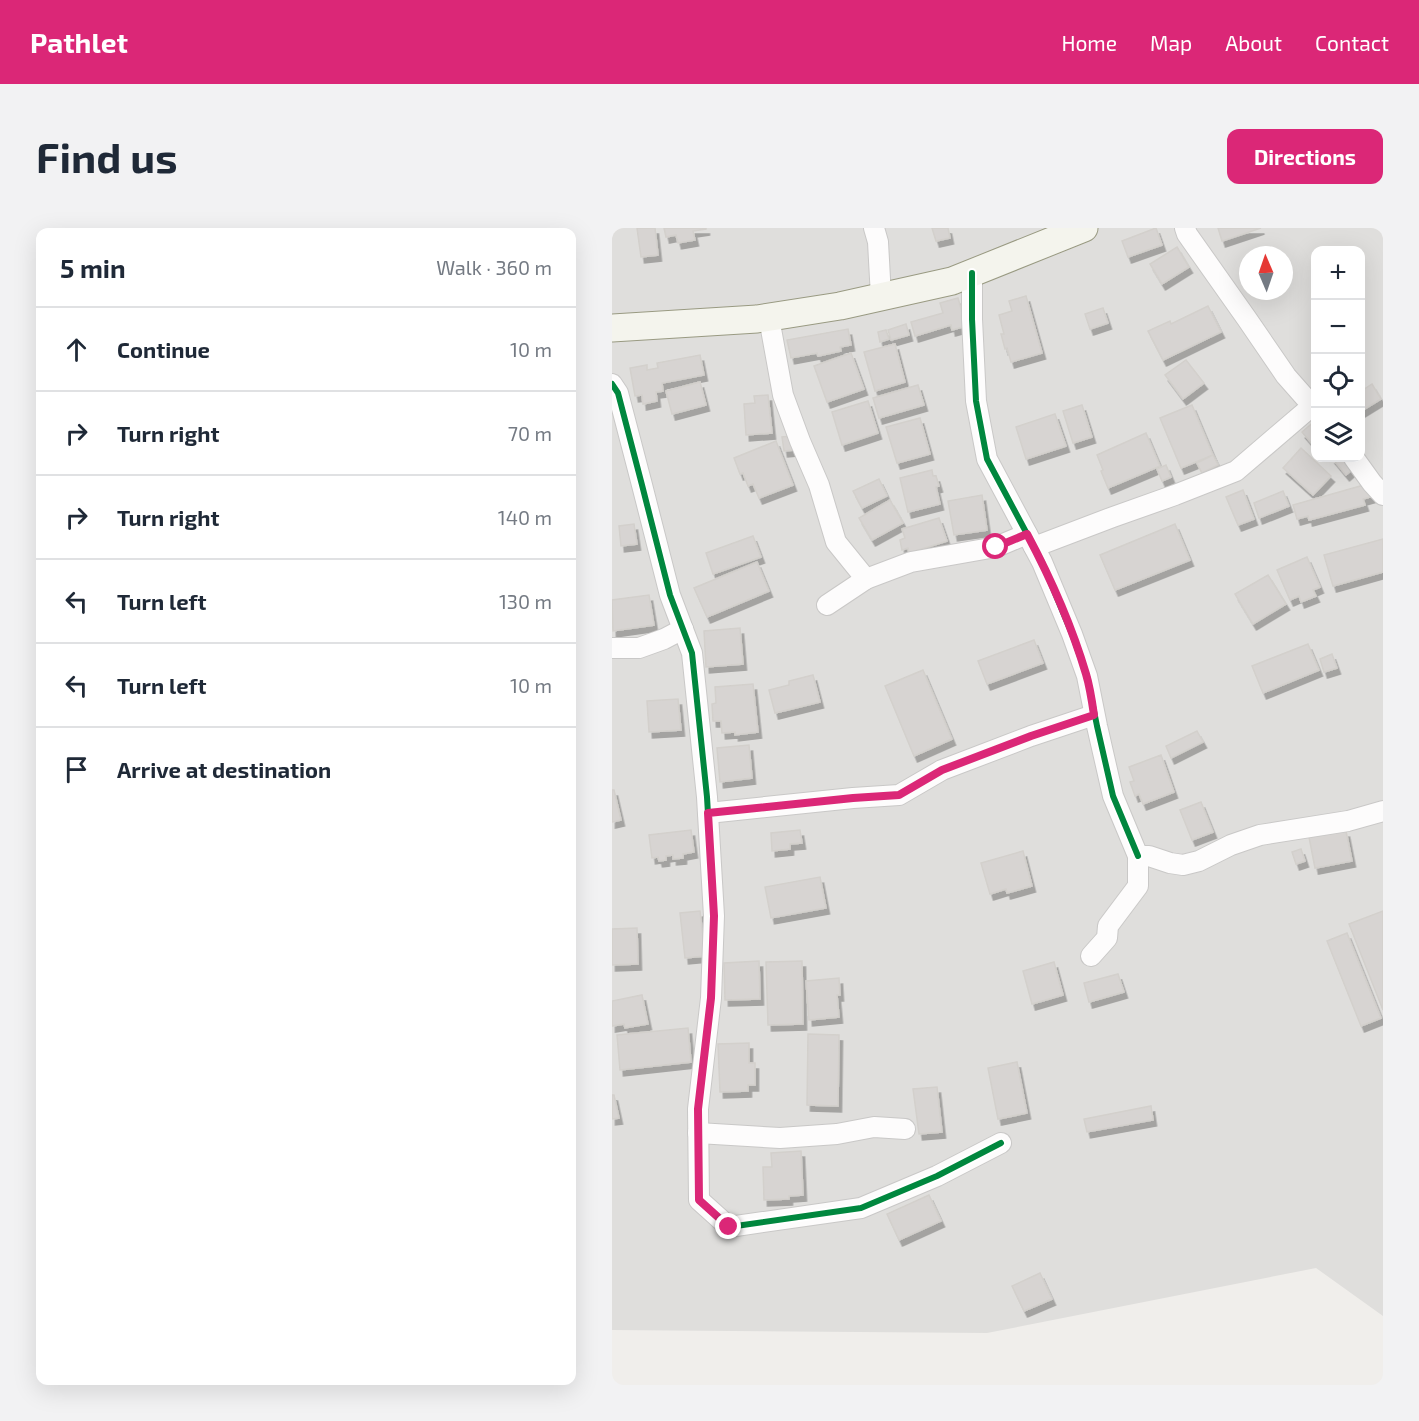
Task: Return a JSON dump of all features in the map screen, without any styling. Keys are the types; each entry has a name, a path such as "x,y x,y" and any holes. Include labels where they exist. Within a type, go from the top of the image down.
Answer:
{"street":[{"path":"874,228 878,242 881,297"},
{"path":"612,328 769,318 840,306 952,281 1084,228"},
{"path":"1185,228 1286,376 1311,405"},
{"path":"972,273 976,402 987,459 1031,541 1072,634 1087,676 1113,796 1138,856 1138,886 1108,926 1107,938 1090,956"},
{"path":"769,318 783,395 819,485 836,542 866,579"},
{"path":"612,384 618,393 670,595 692,653 708,813 714,916 711,998 698,1109 699,1200 729,1227 861,1208 937,1176 1001,1143"},
{"path":"827,605 866,579 911,562 1031,541 1113,517 1236,471 1311,410"},
{"path":"1357,462 1383,495"},
{"path":"612,648 639,648 683,629"},
{"path":"708,813 899,795 942,770 1094,715"},
{"path":"1138,856 1149,856 1183,865 1199,861 1260,835 1348,822 1383,811"},
{"path":"698,1133 780,1138 837,1134 874,1127 905,1129"}],"shaded area":[{"path":"612,228 1383,228 1383,1316 1316,1268 987,1333 612,1330"}],"building":[{"path":"637,228 655,228 658,255 641,257"},
{"path":"664,228 706,229 693,231 695,240 678,243 676,235 666,237"},
{"path":"932,228 948,228 950,238 936,241"},
{"path":"1156,228 1162,245 1128,257 1122,241"},
{"path":"1218,228 1261,228 1222,241"},
{"path":"1177,247 1189,267 1162,284 1150,264"},
{"path":"1026,296 1042,353 1011,362 1001,334 1004,334 999,315 1012,311 1009,301"},
{"path":"958,298 966,326 952,330 951,325 915,336 911,322 943,313 940,303"},
{"path":"1208,306 1221,332 1163,360 1148,331 1170,321 1171,324"},
{"path":"1103,308 1108,323 1090,329 1085,314"},
{"path":"906,324 909,335 891,340 888,330"},
{"path":"848,329 851,345 840,347 841,351 791,358 787,340"},
{"path":"886,330 889,339 880,342 878,332"},
{"path":"895,344 905,382 875,391 864,352"},
{"path":"851,353 864,389 827,402 814,366"},
{"path":"700,355 704,375 662,383 663,391 656,392 657,401 643,404 642,395 635,396 630,368 647,365 647,370 658,368 657,363"},
{"path":"1186,360 1204,383 1183,399 1165,375"},
{"path":"700,382 706,405 672,414 666,391"},
{"path":"1372,384 1381,399 1365,409 1365,408 1365,389"},
{"path":"918,385 924,405 879,418 873,398"},
{"path":"768,395 772,433 746,435 744,404 755,403 754,396"},
{"path":"868,401 878,433 842,445 832,412"},
{"path":"1082,405 1092,437 1073,443 1063,411"},
{"path":"1192,405 1213,455 1181,468 1160,418"},
{"path":"1055,414 1066,446 1026,459 1016,427"},
{"path":"920,418 930,454 897,463 886,427"},
{"path":"1311,424 1311,443 1302,432"},
{"path":"1146,433 1160,466 1108,488 1097,455"},
{"path":"791,436 794,450 784,451 782,437"},
{"path":"776,441 793,485 759,498 753,484 748,486 743,473 740,474 734,458"},
{"path":"1301,448 1311,457 1311,462 1316,462 1331,476 1313,495 1283,468"},
{"path":"1213,455 1218,465 1202,473 1197,463"},
{"path":"1335,462 1349,462 1354,468 1346,475"},
{"path":"1166,465 1171,477 1162,481 1157,469"},
{"path":"932,470 939,486 936,487 940,504 908,512 900,478"},
{"path":"879,479 887,496 862,508 853,491"},
{"path":"1371,483 1374,496 1363,499 1365,505 1309,520 1308,516 1297,519 1293,505"},
{"path":"1243,490 1254,519 1238,525 1226,497"},
{"path":"1283,491 1289,506 1259,518 1254,503"},
{"path":"982,495 987,530 954,535 948,501"},
{"path":"890,500 903,523 872,540 859,518"},
{"path":"939,518 947,541 909,553 908,548 902,550 900,540 905,538 902,529"},
{"path":"634,524 637,544 621,546 619,526"},
{"path":"1175,524 1190,560 1115,590 1100,555"},
{"path":"753,536 761,557 713,574 706,553"},
{"path":"1383,539 1383,572 1333,586 1324,555"},
{"path":"1307,557 1320,587 1313,590 1316,596 1301,602 1299,596 1290,600 1277,570"},
{"path":"757,562 769,591 707,617 694,588"},
{"path":"1268,575 1286,604 1253,624 1235,594"},
{"path":"649,595 654,625 613,631 612,600"},
{"path":"740,628 743,664 706,667 704,631"},
{"path":"1034,640 1043,663 987,684 978,661"},
{"path":"1308,644 1319,670 1263,693 1252,666"},
{"path":"1332,654 1337,668 1324,672 1320,659"},
{"path":"923,670 952,739 914,756 885,686"},
{"path":"813,675 820,702 775,713 769,690 789,685 789,681"},
{"path":"753,684 758,732 735,735 735,732 722,733 721,721 713,721 712,704 716,703 715,687"},
{"path":"678,699 681,730 649,732 647,701"},
{"path":"1197,731 1203,742 1171,758 1166,746"},
{"path":"749,745 752,778 720,782 717,748"},
{"path":"1161,755 1174,792 1143,804 1139,794 1135,796 1130,782 1134,781 1129,767"},
{"path":"612,790 614,790 621,820 612,822"},
{"path":"1201,802 1213,832 1192,840 1180,810"},
{"path":"691,830 694,852 683,854 683,858 673,859 673,855 666,856 666,860 659,861 658,857 652,858 649,835"},
{"path":"800,830 802,843 790,844 790,849 772,851 771,833"},
{"path":"1346,831 1352,861 1315,868 1309,837"},
{"path":"1301,849 1305,861 1296,864 1292,852"},
{"path":"1023,851 1032,886 1007,893 1006,889 990,894 981,863"},
{"path":"820,877 826,908 771,918 765,887"},
{"path":"700,911 705,956 685,958 680,913"},
{"path":"1383,911 1383,1010 1349,924"},
{"path":"637,928 638,964 612,965 612,929"},
{"path":"1347,933 1381,1018 1361,1026 1327,941"},
{"path":"759,961 760,999 725,1000 724,963"},
{"path":"802,961 803,1024 768,1025 766,962"},
{"path":"1054,962 1063,995 1032,1004 1023,971"},
{"path":"1118,974 1124,992 1089,1002 1084,983"},
{"path":"839,978 840,995 837,995 839,1017 809,1020 806,981"},
{"path":"642,995 648,1024 625,1028 624,1024 612,1026 612,1001"},
{"path":"688,1028 691,1062 620,1070 617,1035"},
{"path":"808,1034 839,1035 838,1106 807,1105"},
{"path":"749,1043 749,1063 755,1063 755,1085 748,1085 748,1091 720,1092 718,1044"},
{"path":"1017,1062 1027,1113 998,1119 988,1068"},
{"path":"937,1087 942,1132 919,1134 913,1089"},
{"path":"612,1095 614,1095 619,1118 612,1119"},
{"path":"1151,1106 1153,1120 1087,1132 1084,1119"},
{"path":"801,1151 803,1195 789,1196 789,1199 764,1200 763,1167 772,1167 771,1153"},
{"path":"929,1195 941,1221 899,1240 887,1214"},
{"path":"1040,1273 1052,1299 1024,1311 1012,1286"}],"cycle path":[{"path":"972,273 976,401 987,459 1042,562 1072,634 1087,676 1113,796 1138,856"},
{"path":"612,384 618,393 670,595 692,653 707,797 714,916 711,998 698,1109 699,1200 729,1227 861,1208 937,1176 1001,1143"}],"route":[{"path":"729,1227 699,1200 698,1109 711,998 714,916 708,813 899,795 942,770 1094,715 1087,676 1072,634 1042,561 1027,534 996,547"}]}
